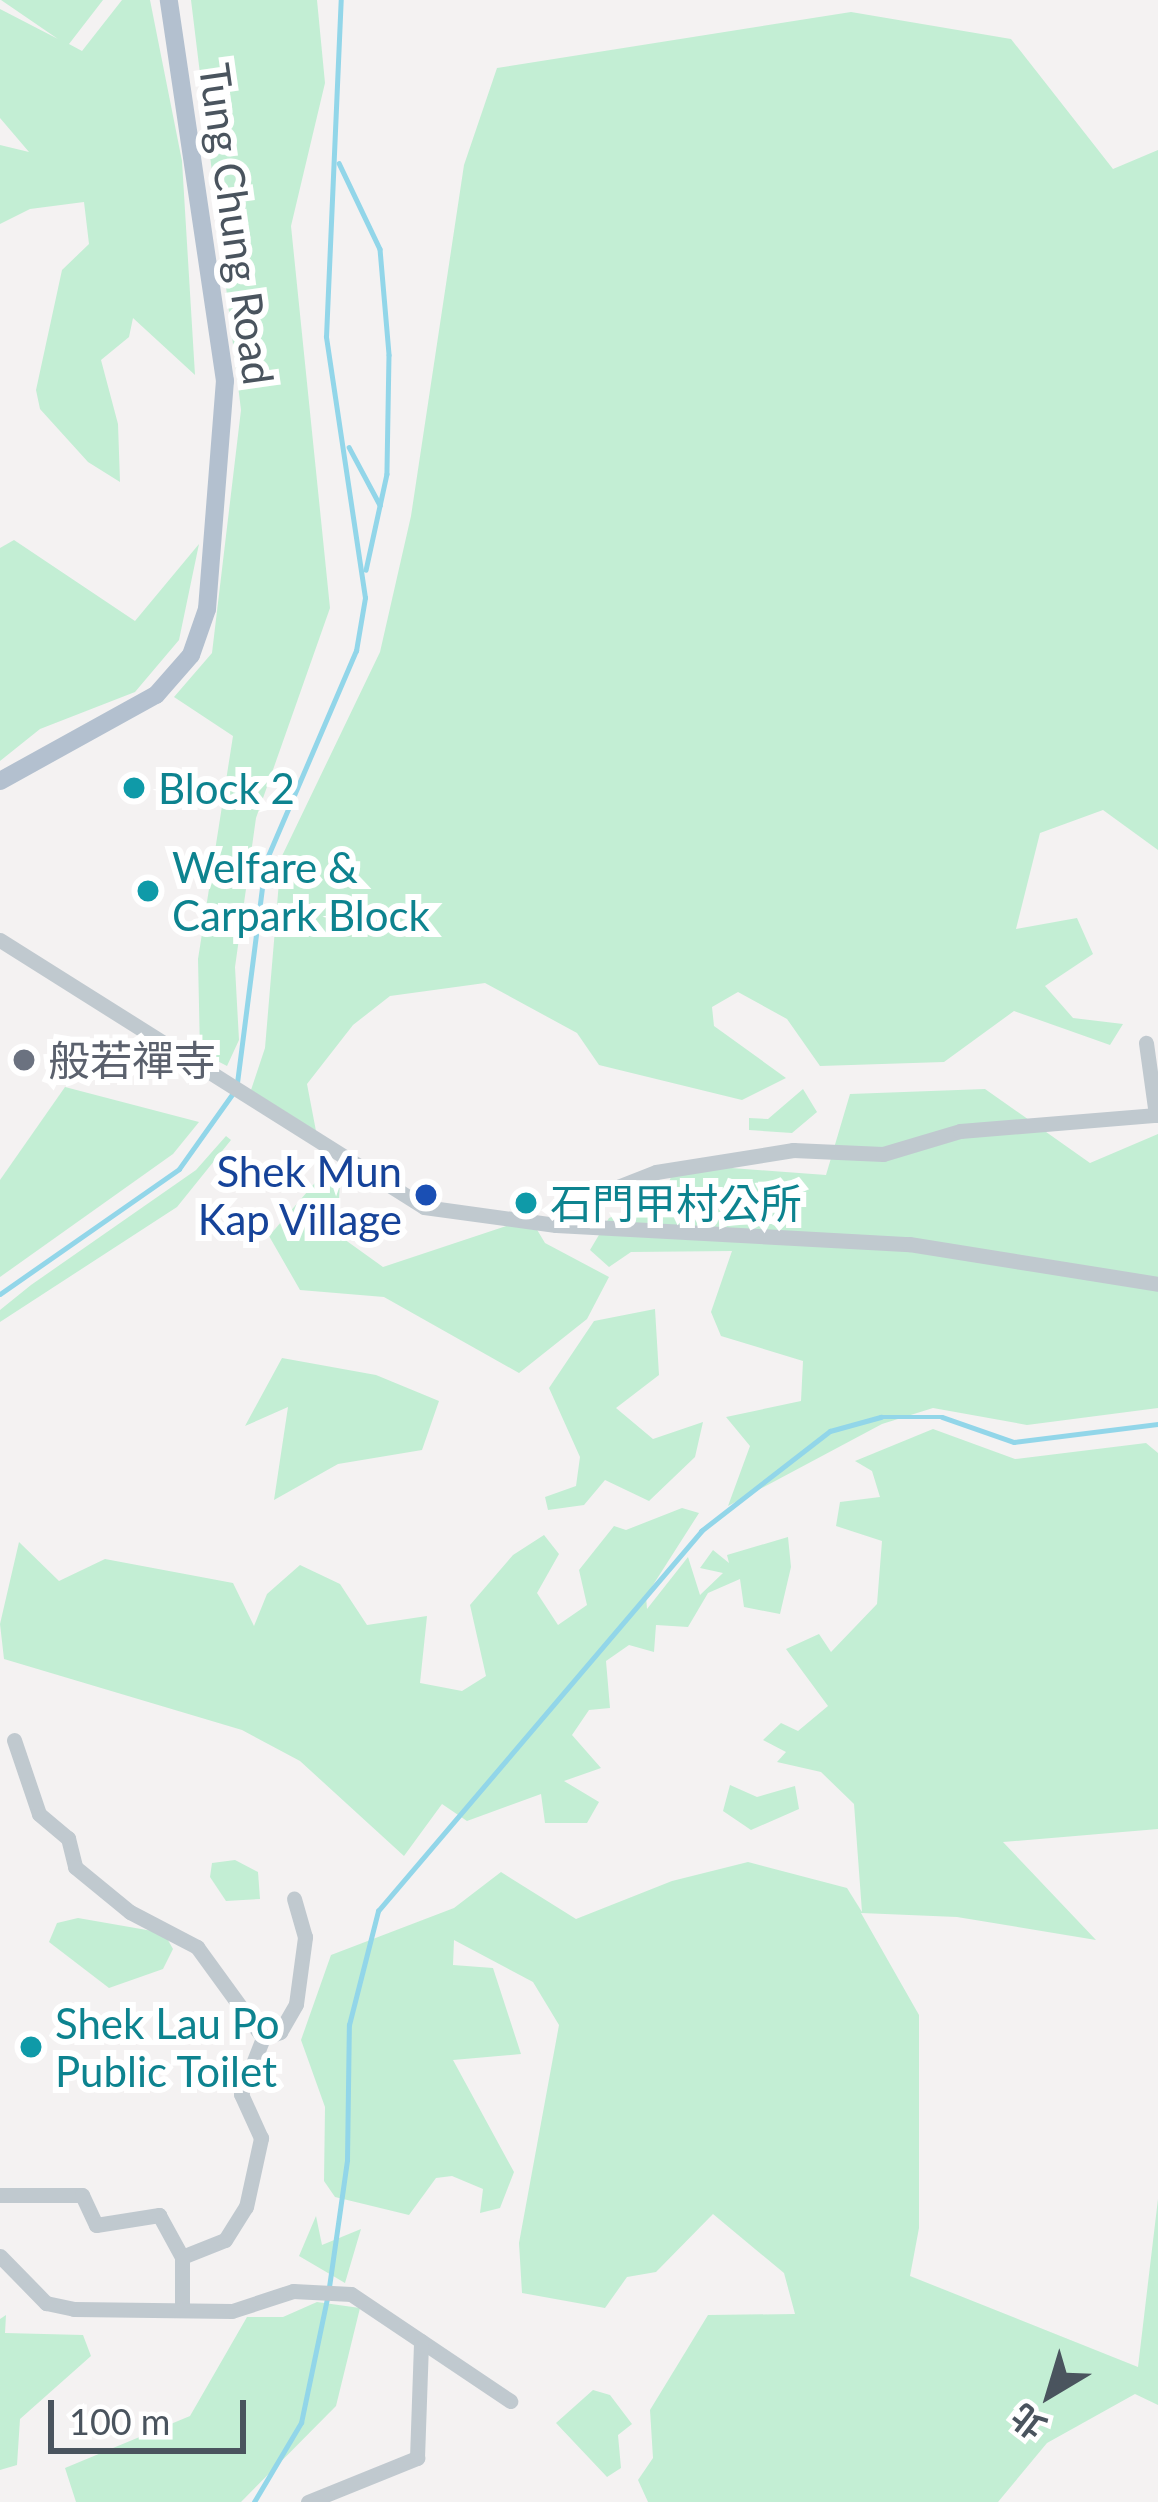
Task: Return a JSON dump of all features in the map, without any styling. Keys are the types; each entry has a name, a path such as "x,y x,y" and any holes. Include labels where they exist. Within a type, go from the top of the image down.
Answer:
{"main road":[{"name":"Tung Chung Road","path":"0,781 156,694 191,655 207,609 225,381 170,0"}],"street":[{"path":"0,940 424,1207 556,1225 909,1244 1158,1284"},
{"path":"556,1225 586,1199 656,1172 793,1150 883,1154 959,1131 1157,1117 1146,1043"},
{"path":"14,1740 39,1814 68,1838 75,1867 130,1912 197,1947 263,2038"},
{"path":"263,2038 280,2032 296,2004 305,1937 294,1899"},
{"path":"182,2257 225,2240 246,2207 261,2138 242,2094 263,2038"},
{"path":"0,2195 82,2195 96,2225 159,2215 182,2257 182,2305"},
{"path":"0,2256 58,2307 182,2305 232,2311 293,2291 361,2297 510,2402"},
{"path":"308,2502 417,2458 422,2341"}],"green space":[{"path":"1,0 103,0 69,44 82,51 122,0 150,0 182,161 195,375 133,318 129,337 101,360 118,424 120,482 88,462 40,409 36,390 62,270 89,244 84,202 30,209 0,224 0,145 29,152 0,118 0,9 58,39"},
{"path":"191,0 317,0 325,83 291,226 330,608 256,818 235,967 239,1040 227,1066 200,1052 198,959 233,736 174,697 212,653 241,410"},
{"path":"851,12 1011,39 1113,169 1158,150 1158,850 1103,810 1040,833 1016,929 1077,918 1093,954 1045,986 1073,1018 1123,1024 1110,1045 1014,1011 944,1062 820,1066 787,1019 738,992 712,1007 714,1026 786,1078 742,1100 599,1065 577,1033 485,983 390,996 353,1025 307,1084 316,1131 251,1090 265,1048 281,858 380,652 411,516 464,165 497,68"},
{"path":"14,540 135,621 199,544 179,640 135,692 40,729 0,761 0,548"},
{"path":"65,1087 199,1122 173,1154 0,1277 0,1180"},
{"path":"803,1089 817,1112 792,1133 749,1130 749,1118 768,1119"},
{"path":"985,1089 1090,1163 1158,1134 1158,1408 1027,1425 933,1408 882,1424 728,1506 750,1446 726,1417 801,1401 803,1361 721,1336 711,1312 732,1251 631,1252 609,1267 590,1250 609,1218 663,1196 671,1177 718,1167 826,1175 850,1094"},
{"path":"226,1136 231,1140 177,1207 0,1322 0,1310 196,1170"},
{"path":"320,1177 340,1181 337,1234 383,1267 530,1218 545,1243 609,1277 587,1319 519,1373 384,1297 300,1290 269,1236"},
{"path":"655,1309 659,1375 616,1408 653,1439 703,1422 695,1457 649,1501 605,1480 584,1505 548,1510 545,1497 576,1486 580,1457 549,1388 594,1321"},
{"path":"282,1358 376,1375 439,1401 422,1450 338,1464 274,1500 288,1407 245,1426"},
{"path":"933,1429 1015,1459 1146,1443 1158,1453 1158,1829 1003,1842 1096,1940 957,1917 861,1913 919,2015 919,2228 910,2276 1138,2367 1158,2199 1158,2405 1135,2394 1047,2443 998,2502 648,2502 638,2480 653,2458 650,2410 708,2315 795,2314 784,2273 713,2214 656,2272 627,2277 605,2308 522,2293 519,2243 559,2025 533,1982 454,1940 453,1965 493,1968 521,2054 453,2060 514,2172 500,2208 480,2213 483,2189 452,2176 436,2178 409,2215 335,2197 324,2181 325,2107 301,2040 331,1955 454,1908 501,1872 576,1919 672,1881 748,1862 847,1888 862,1912 854,1804 821,1772 777,1762 786,1752 763,1740 781,1723 798,1731 828,1706 786,1649 819,1634 831,1652 877,1604 882,1541 836,1526 840,1502 880,1497 872,1471 855,1461"},
{"path":"682,1508 699,1513 646,1596 647,1609 688,1557 700,1595 723,1573 700,1568 713,1550 729,1563 727,1555 788,1537 791,1567 780,1614 744,1607 740,1579 708,1593 688,1627 656,1625 654,1652 629,1645 606,1661 610,1708 589,1710 572,1735 601,1768 564,1781 599,1802 587,1823 545,1823 541,1794 467,1821 442,1804 404,1856 300,1761 242,1730 4,1659 0,1624 19,1542 59,1581 105,1559 233,1583 254,1626 267,1594 300,1565 340,1584 367,1625 427,1616 420,1683 462,1691 486,1676 470,1605 513,1555 544,1535 559,1554 537,1593 558,1625 587,1605 579,1570 614,1526 626,1530"},
{"path":"730,1785 757,1797 795,1786 799,1809 751,1830 723,1811"},
{"path":"235,1860 258,1872 260,1899 226,1901 210,1877 212,1863"},
{"path":"78,1918 164,1933 173,1949 163,1969 109,1988 49,1942 57,1923"},
{"path":"316,2216 322,2245 361,2229 345,2283 299,2256"},
{"path":"317,2302 360,2308 336,2406 241,2502 76,2502 65,2468 190,2416 247,2317 283,2317"},
{"path":"6,2315 5,2333 83,2335 91,2356 20,2419 17,2465 0,2470 0,2319"},
{"path":"593,2390 610,2395 632,2424 618,2435 621,2468 607,2477 556,2423"}],"waterway":[{"path":"237,1083 265,863 356,651 365,598 326,337 341,0"},
{"path":"339,163 380,249 389,355 387,474 366,570"},
{"path":"349,447 380,505"},
{"path":"0,1294 179,1169 233,1093"},
{"path":"329,2287 347,2160 349,2025 378,1911 701,1531 830,1431 881,1417 942,1417 1014,1442 1158,1424"},
{"path":"254,2502 301,2423 327,2299"}],"place":[{"name":"Block 2","path":"134,788"},
{"name":"Welfare & Carpark Block","path":"148,891"},
{"name":"般若禪寺","path":"24,1060"},
{"name":"Shek Mun Kap Village","path":"426,1195"},
{"name":"石門甲村公所","path":"526,1203"},
{"name":"Shek Lau Po Public Toilet","path":"31,2047"}]}
